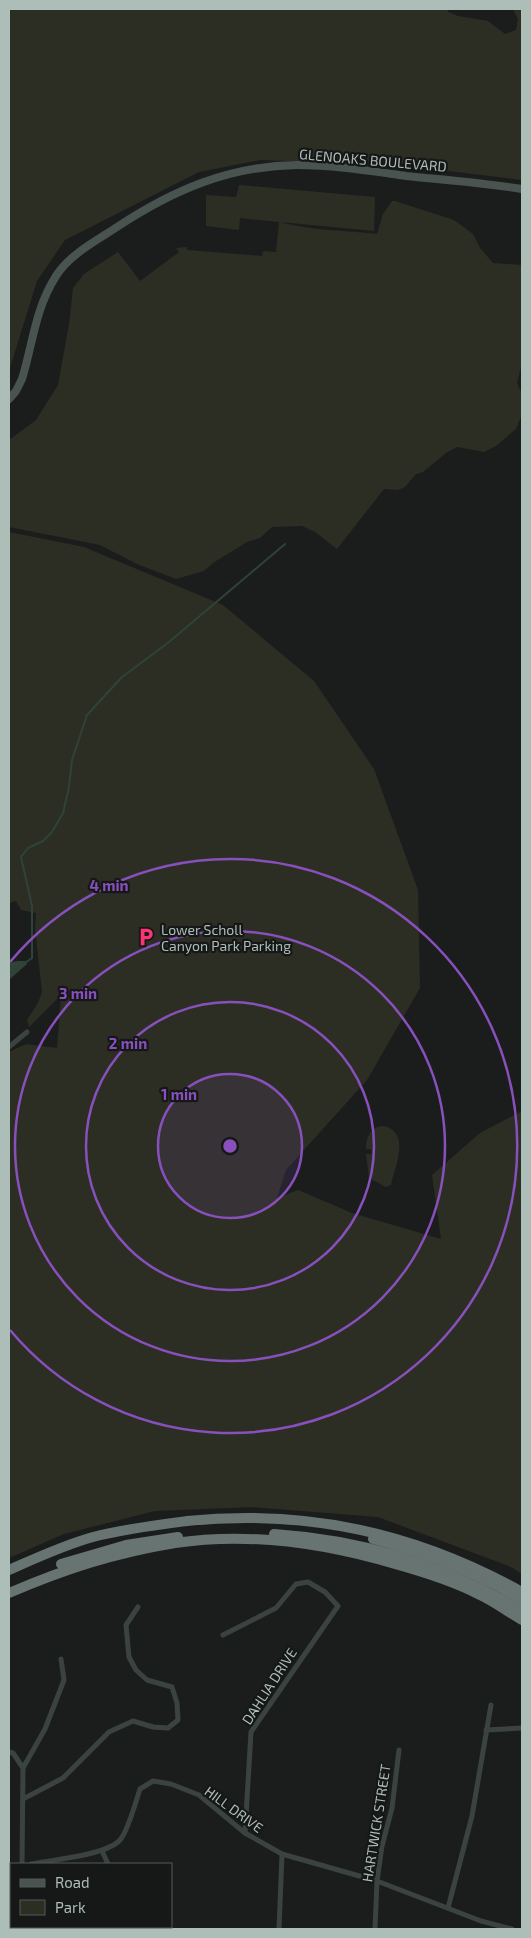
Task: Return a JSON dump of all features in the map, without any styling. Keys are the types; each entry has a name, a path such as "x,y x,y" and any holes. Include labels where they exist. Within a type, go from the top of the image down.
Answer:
{"highway":[{"path":"9,1570 94,1537 174,1523 219,1518 261,1517 306,1520 347,1526 390,1536 453,1557 488,1573 522,1592"},
{"path":"174,1523 183,1526 228,1523 272,1524 328,1530 364,1537 391,1544 449,1564 490,1582 522,1600"},
{"path":"9,1586 78,1558 126,1545 197,1534 268,1533 336,1541 402,1557 439,1569 473,1584 522,1611"},
{"path":"9,1593 59,1572 133,1551 186,1542 221,1539 269,1539 340,1549 430,1574 480,1594 522,1620"}],"street":[{"name":"GLENOAKS BOULEVARD","path":"9,400 22,379 41,303 57,274 66,263 79,252 146,208 189,186 252,170 296,165 334,167 522,189"},
{"path":"9,1047 27,1032"},
{"name":"DAHLIA DRIVE","path":"223,1635 276,1608 296,1584 308,1582 325,1592 338,1606 251,1732 245,1833"},
{"path":"23,1799 63,1778 109,1732 133,1721 154,1727 168,1728 178,1720 177,1703 172,1687 147,1680 136,1670 129,1657 126,1625 138,1607"},
{"path":"22,1863 23,1768 44,1729 64,1680 61,1659"},
{"path":"448,1908 472,1816 491,1704"},
{"path":"486,1730 522,1728"},
{"name":"HARTWICK STREET","path":"375,1929 377,1881 382,1846 392,1808 399,1750"},
{"path":"9,1752 12,1753 23,1768"},
{"name":"HILL DRIVE","path":"37,1863 102,1852 120,1840 140,1789 153,1781 171,1784 199,1796 245,1833 282,1854 377,1881 481,1921 512,1929"},
{"path":"102,1852 108,1863"},
{"path":"279,1929 282,1854"},
{"path":"479,1929 481,1921"}],"green space":[{"path":"9,9 448,9 448,12 458,16 488,21 505,34 516,30 518,19 513,9 522,9 522,180 395,162 344,163 260,160 199,172 65,240 37,281 9,371"},
{"path":"239,185 375,197 374,231 280,222 316,229 377,234 383,214 392,201 395,201 454,220 473,234 480,248 493,263 522,265 522,363 517,383 522,394 522,414 516,429 496,446 484,452 457,447 446,453 423,472 416,474 405,487 398,490 384,489 337,549 315,532 302,526 272,527 260,538 247,542 213,563 204,571 176,579 137,564 100,545 9,527 9,440 36,420 58,385 69,324 73,288 84,274 118,252 140,281 179,252 176,248 187,247 187,250 262,256 263,251 276,252 279,222 240,218 239,230 206,226 206,195 236,197"},
{"path":"9,532 84,547 223,605 314,681 374,769 418,890 420,988 367,1080 286,1170 277,1198 298,1190 352,1213 441,1239 432,1175 480,1133 522,1111 522,1574 511,1567 378,1517 251,1507 155,1511 64,1534 9,1558 9,1052 26,1044 57,1048 61,995 29,1027 27,1020 38,1003 42,992 35,929 36,913 21,910 16,901 9,903"},
{"path":"379,1126 384,1126 397,1135 399,1143 398,1160 391,1185 386,1187 369,1178 366,1154 372,1154 371,1149 366,1149 370,1133"}],"shaded area":[{"path":"25,961 27,964 10,979 9,963"}],"waterway":[{"path":"25,963 32,958 32,906 21,857 28,848 43,841 52,832 63,813 69,787 72,760 87,715 122,677 169,642 285,544"}],"place":[{"name":"Lower Scholl Canyon Park Parking","path":"146,937"}]}
